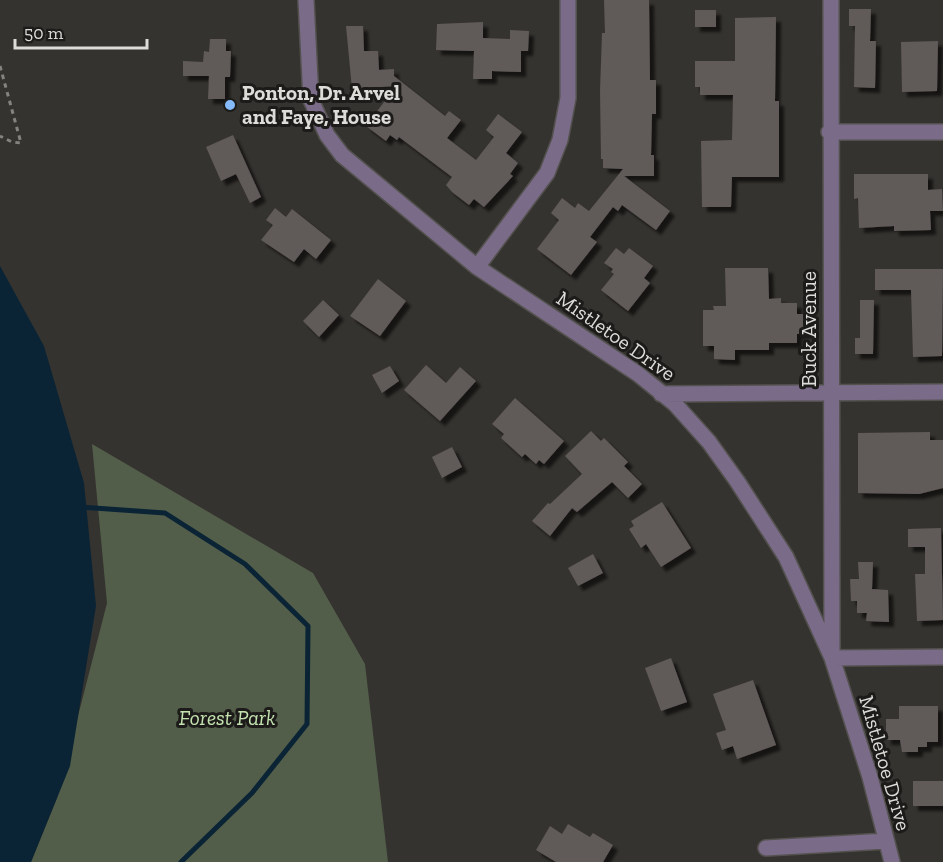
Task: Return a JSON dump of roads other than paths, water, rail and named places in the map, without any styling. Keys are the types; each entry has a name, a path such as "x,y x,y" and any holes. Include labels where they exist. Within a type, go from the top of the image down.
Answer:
{"street":[{"name":"Mistletoe Drive","path":"306,0 311,100 327,135 342,155 477,267 638,374 675,404 709,442 737,481 786,557 832,658 870,777 892,862"},
{"path":"477,267 548,174 560,140 568,98 567,0"},
{"name":"Buck Avenue","path":"831,0 829,132 832,658"},
{"path":"829,132 943,132"},
{"path":"661,394 943,392"},
{"path":"832,658 943,657"},
{"path":"766,848 886,841"}],"water":[{"path":"0,266 44,346 84,483 96,606 70,766 31,862 0,862"}],"waterway":[{"path":"80,507 165,513 245,564 308,626 307,724 252,793 181,862"}],"place":[{"name":"Ponton, Dr. Arvel and Faye, House","path":"230,105"}],"park label":[{"name":"Forest Park","path":"227,718"}]}
